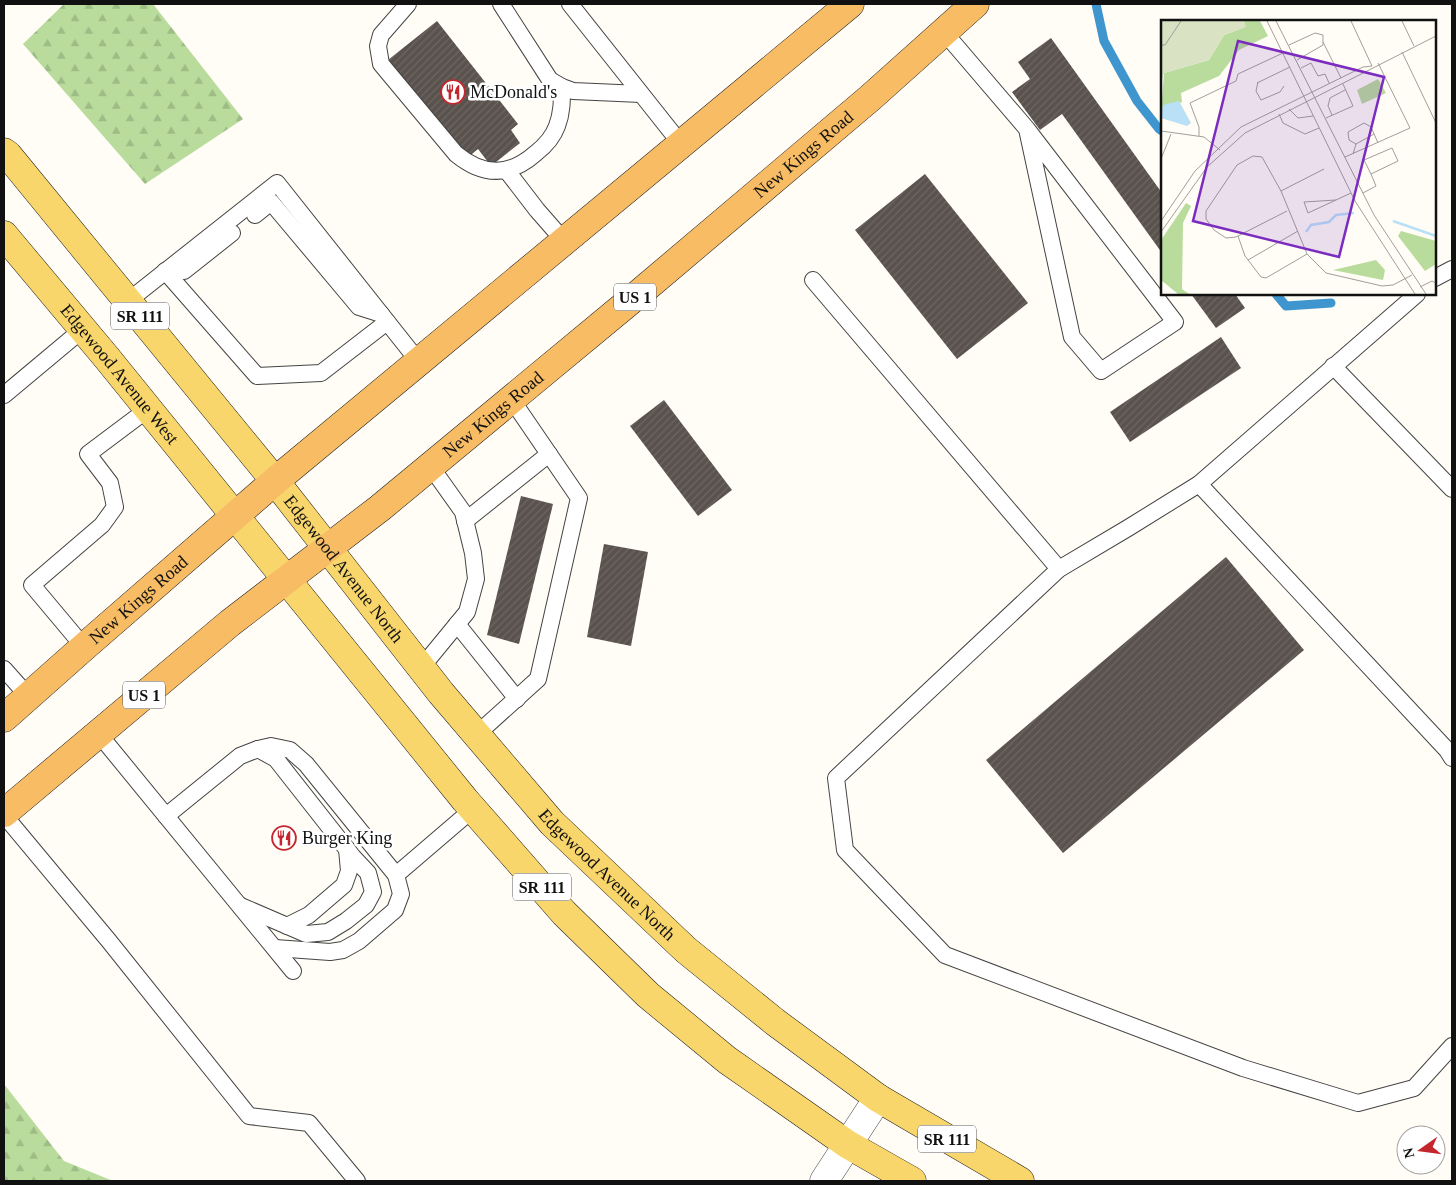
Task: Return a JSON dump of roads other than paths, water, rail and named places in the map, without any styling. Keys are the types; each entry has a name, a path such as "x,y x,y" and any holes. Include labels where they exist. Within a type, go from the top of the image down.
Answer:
{"highway":[{"name":"New Kings Road","path":"4,718 275,481 850,4"},
{"name":"New Kings Road","path":"4,814 230,623 380,508 512,400 870,98 975,4"}],"main road":[{"name":"SR 111","path":"4,152 275,481"},
{"name":"Edgewood Avenue West","path":"4,235 235,516"},
{"name":"Edgewood Avenue North","path":"275,481 421,668 552,823 686,950 775,1022 878,1098 1020,1181"},
{"name":"SR 111","path":"235,516 473,809 564,913 648,995 727,1060 847,1144 912,1181"}],"street":[{"path":"824,1181 878,1098"}],"lane":[{"path":"408,4 381,35 378,46 381,64 467,163 488,171 508,171 527,161 546,145 556,127 562,108 562,88"},
{"path":"501,4 550,80 562,88 574,91 641,94"},
{"path":"570,4 681,144"},
{"path":"944,32 1027,130 1175,322 1100,371 1072,337 1027,130"},
{"path":"508,171 537,210 565,242"},
{"path":"128,301 277,183 419,362"},
{"path":"1436,277 1452,269"},
{"path":"167,270 257,376 321,373 384,318"},
{"path":"812,280 1059,569"},
{"path":"1416,295 1199,484 1059,569 836,778 845,850 945,955 1243,1068 1358,1103 1414,1088 1452,1046"},
{"path":"4,395 83,329"},
{"path":"1333,366 1452,489"},
{"path":"476,735 538,679 579,498 512,400"},
{"path":"84,647 32,585 102,525 115,507 110,483 88,454 148,409"},
{"path":"466,521 549,454"},
{"path":"421,668 467,612 476,579 473,553 463,512 431,466"},
{"path":"1199,484 1447,750 1452,758"},
{"path":"456,624 517,699"},
{"path":"4,669 28,696"},
{"path":"98,734 293,971"},
{"path":"166,816 240,756 271,746 290,750 306,764 396,875 401,894 395,910 359,942 343,950 330,952 275,948"},
{"path":"241,906 306,934 328,932 366,905 373,892 368,873 276,759 258,749"},
{"path":"396,875 473,809"},
{"path":"4,814 109,941 249,1116 309,1123 357,1181"},
{"path":"287,926 309,915 344,885 349,871 347,849"}],"waterway":[{"path":"1096,4 1104,41 1137,101 1161,130"},
{"path":"1277,295 1286,306 1331,303"}],"place":[{"name":"McDonald's","path":"453,92"},
{"name":"Burger King","path":"284,838"}]}
